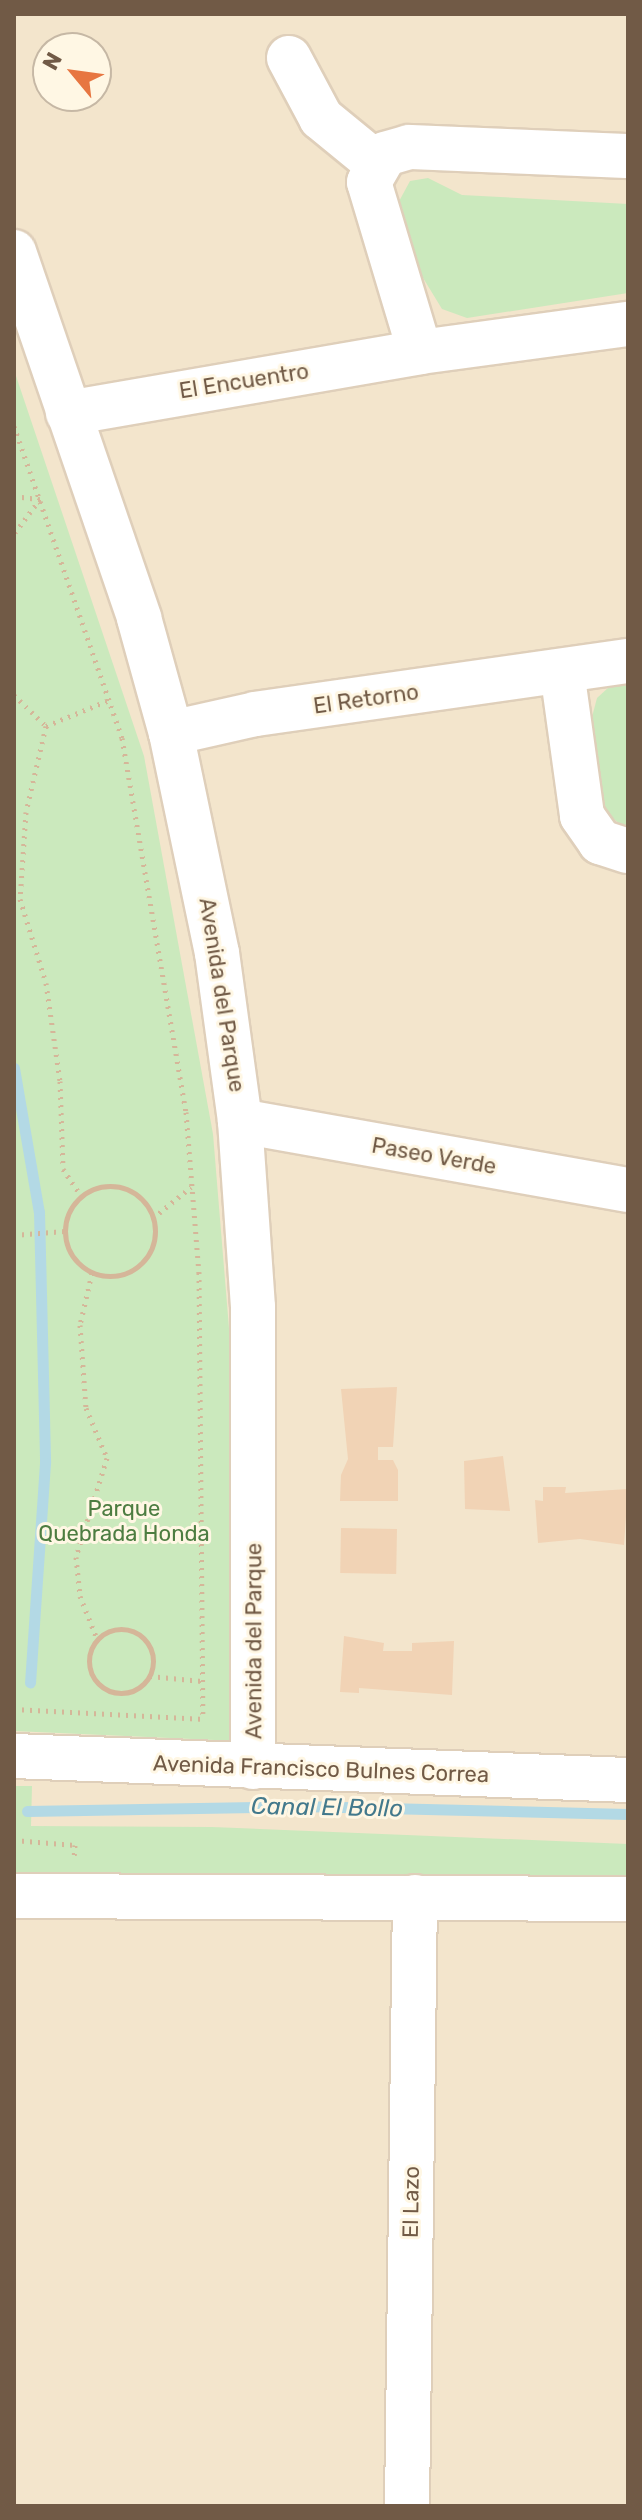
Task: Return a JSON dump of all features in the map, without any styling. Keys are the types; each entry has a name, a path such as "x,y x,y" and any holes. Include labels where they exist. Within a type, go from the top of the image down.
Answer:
{"street":[{"path":"289,58 321,118 376,163"},
{"path":"420,352 369,182 376,163 396,148 409,147 628,156"},
{"name":"Avenida del Parque","path":"14,252 139,618 171,733 217,953 240,1121 253,1307 253,1767"},
{"name":"El Encuentro","path":"68,413 420,352 628,324"},
{"name":"El Retorno","path":"171,733 255,714 628,661"},
{"path":"562,671 582,816 600,842 628,851"},
{"name":"Paseo Verde","path":"240,1121 628,1190"},
{"name":"Avenida Francisco Bulnes Correa","path":"14,1756 628,1780"},
{"path":"14,1896 628,1899"},
{"name":"El Lazo","path":"407,2506 415,1897"}],"path":[{"path":"14,426 122,738 186,1112 199,1272 203,1718"},
{"path":"14,496 40,499"},
{"path":"14,534 40,499"},
{"path":"14,695 46,726"},
{"path":"46,726 109,700"},
{"path":"46,726 26,812 20,899 46,983 60,1081 63,1169 81,1196"},
{"path":"153,1218 192,1186"},
{"path":"121,1187 139,1196 153,1218 150,1252 140,1265 120,1275 92,1273 69,1251 62,1231 71,1208 81,1196 95,1188 121,1187"},
{"path":"14,1235 62,1231"},
{"path":"92,1273 80,1325 86,1408 107,1458 76,1557 80,1596 97,1639"},
{"path":"126,1628 144,1638 153,1656 150,1676 133,1691 102,1687 88,1658 97,1639 126,1628"},
{"path":"150,1676 202,1681"}],"shaded area":[{"path":"14,14 628,14 628,2506 14,2506"}],"green space":[{"path":"428,178 462,195 628,204 628,293 467,318 442,309 417,268 397,205 410,181"},
{"name":"Parque Quebrada Honda","path":"14,370 144,756 213,1134 235,1401 237,1741 14,1731"},
{"path":"628,682 628,830 603,811 587,736 597,698 609,687"},
{"path":"14,1786 32,1786 31,1826 212,1827 628,1844 628,1894 14,1877"}],"building":[{"path":"397,1387 393,1447 378,1447 378,1460 393,1460 398,1470 398,1501 340,1501 341,1475 348,1459 341,1389"},
{"path":"503,1456 510,1511 465,1509 464,1461"},
{"path":"543,1487 566,1487 565,1493 628,1489 624,1545 580,1539 538,1543 535,1500 543,1501"},
{"path":"341,1528 397,1529 396,1574 340,1573"},
{"path":"344,1636 384,1643 383,1651 412,1651 412,1643 454,1641 452,1695 359,1688 359,1693 340,1692"}],"waterway":[{"path":"14,1068 39,1212 45,1463 30,1682"},
{"name":"Canal El Bollo","path":"27,1811 301,1806 628,1814"}]}
